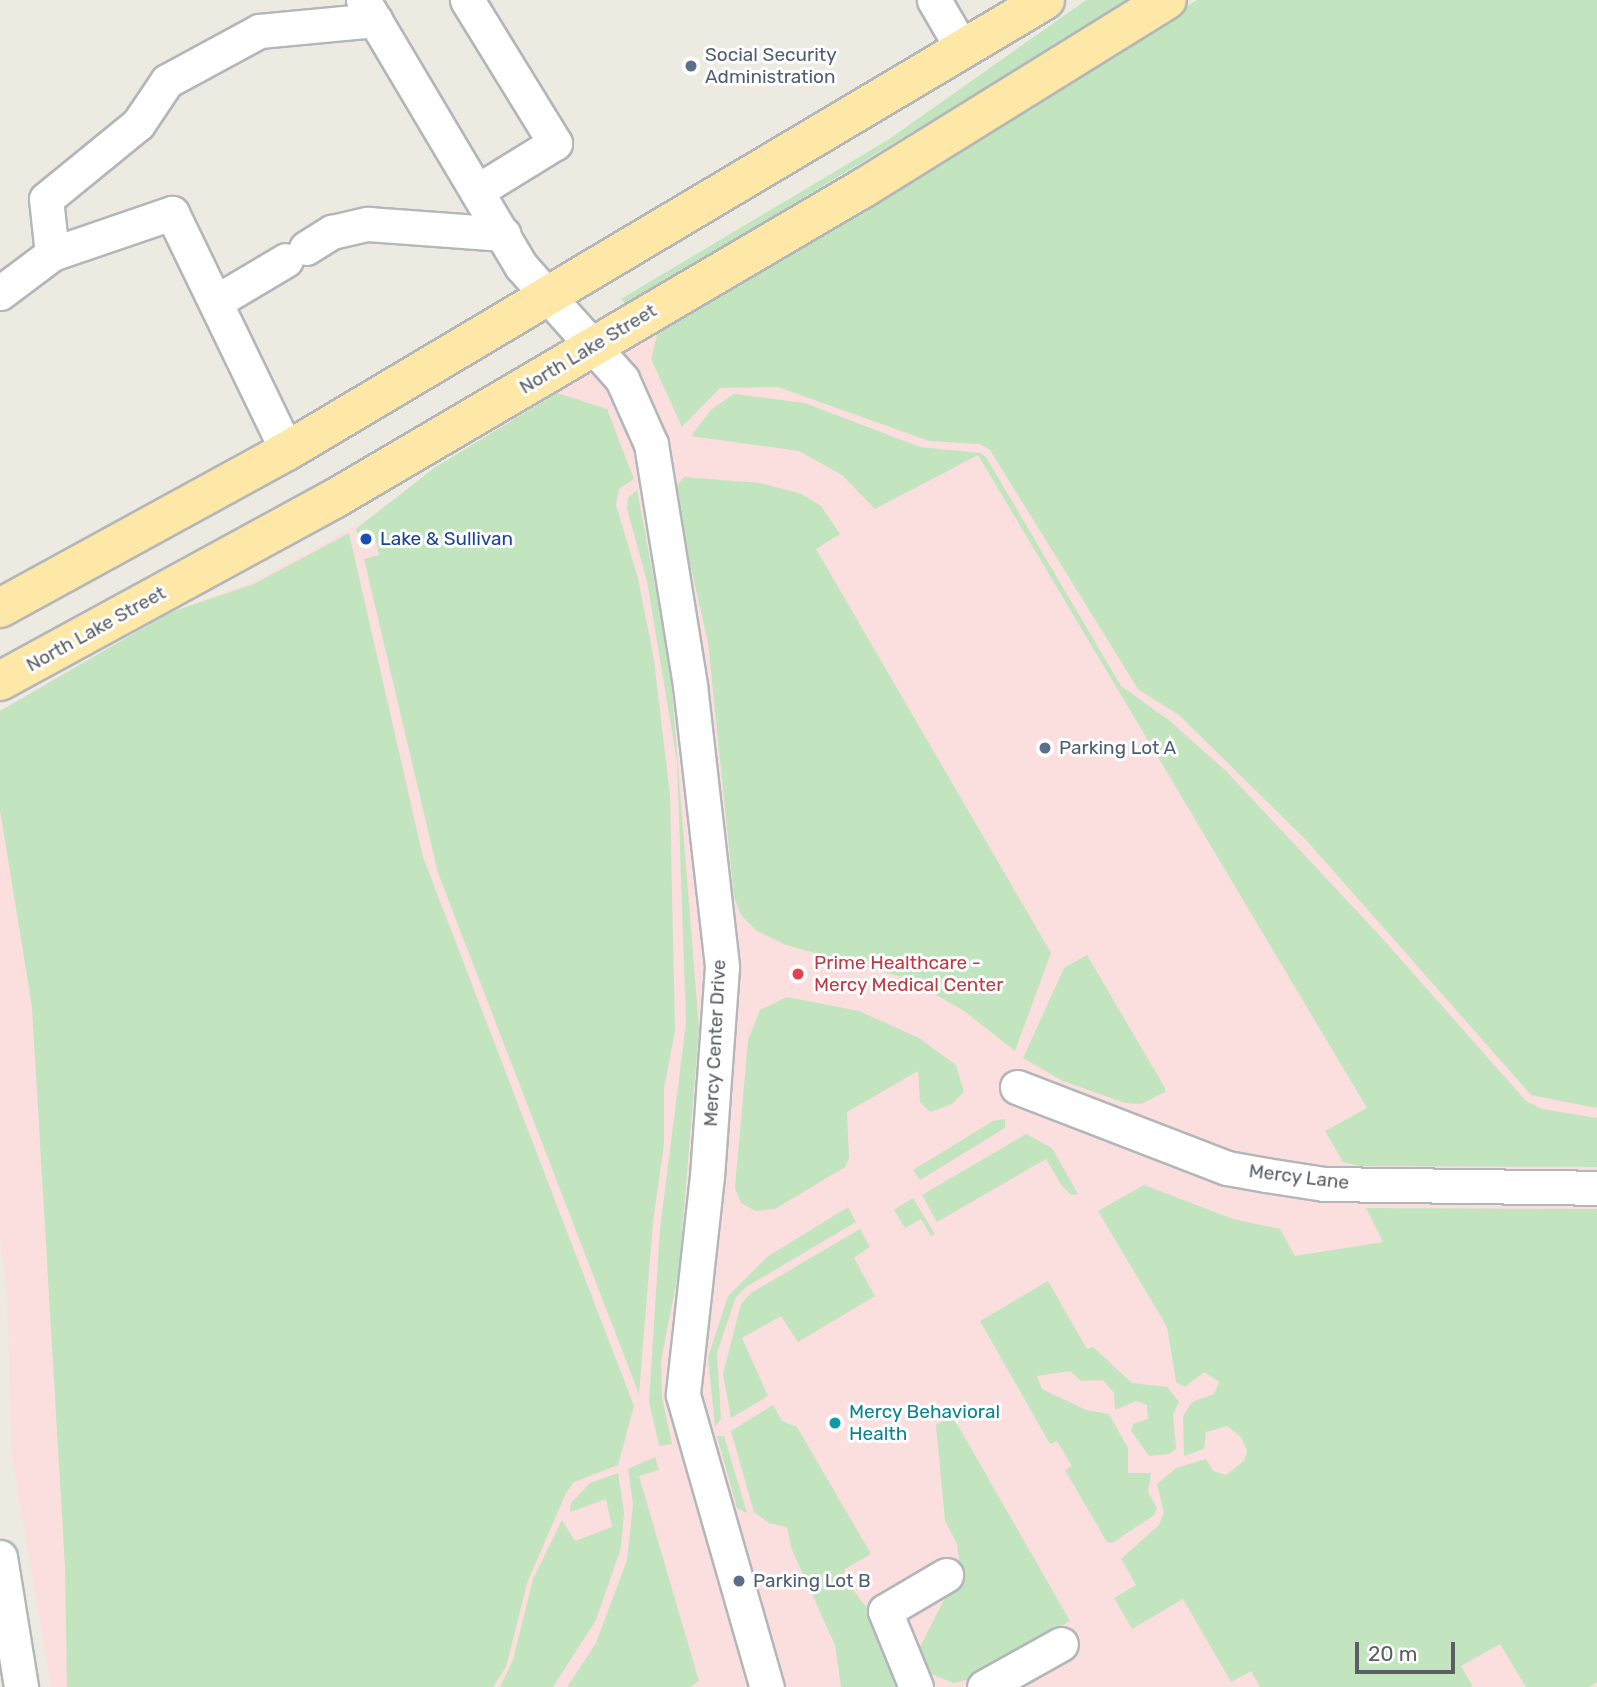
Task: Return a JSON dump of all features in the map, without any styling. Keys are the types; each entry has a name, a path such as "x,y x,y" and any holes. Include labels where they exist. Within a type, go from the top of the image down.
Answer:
{"main road":[{"path":"0,608 287,452 1045,0"},
{"name":"North Lake Street","path":"0,681 334,499 864,187 1167,0"}],"street":[{"path":"467,0 555,143 477,191"},
{"path":"934,0 962,50"},
{"path":"52,254 46,199 138,124 167,81 259,31 369,10"},
{"name":"Mercy Center Drive","path":"369,10 505,234 521,266 622,379 651,444 690,685 722,967 683,1395 767,1687"},
{"path":"0,293 52,254 172,213 217,300 287,452"},
{"path":"217,300 332,232 368,224 505,234"},
{"name":"Mercy Lane","path":"1017,1087 1227,1168 1266,1175 1324,1184 1597,1188"},
{"path":"0,1557 22,1687"},
{"path":"916,1687 885,1611 946,1574"},
{"path":"984,1687 1061,1644"}],"shaded area":[{"name":"Prime Healthcare - Mercy Medical Center","path":"1597,0 1597,1687 51,1687 12,1456 7,1296 0,1238 0,710 171,612 253,582 368,519 432,471 547,396 1087,75"}],"green space":[{"path":"1086,0 1130,0 626,305 621,299 888,140"},
{"path":"1197,0 1597,0 1597,1108 1531,1095 1307,841 1179,715 1138,689 990,450 980,444 929,441 778,387 720,388 682,427 651,359 658,332"},
{"path":"557,393 607,409 634,479 619,489 616,505 638,578 654,660 670,795 675,1031 664,1088 664,1144 653,1222 639,1394 438,873 364,559 379,555 376,541 361,544 356,529 434,468"},
{"path":"734,394 805,403 920,447 980,453 986,457 1121,686 1170,721 1226,771 1382,938 1526,1101 1542,1109 1597,1118 1597,1167 1361,1166 1343,1162 1325,1131 1367,1108 978,455 875,509 842,475 799,451 691,436 712,409"},
{"path":"684,477 760,483 802,494 821,506 840,534 816,549 1051,953 1015,1051 964,1011 909,979 786,945 757,931 741,915 734,897 708,642 673,490"},
{"path":"637,490 670,665 699,1029 679,1269 661,1361 662,1397 672,1444 659,1446 649,1401 660,1229 686,1023 677,762 647,581 627,509 628,498"},
{"path":"349,533 423,857 634,1406 618,1465 574,1482 566,1493 527,1583 506,1667 493,1687 67,1687 65,1567 32,1007 0,810 0,711 171,612 254,584"},
{"path":"1087,955 1165,1088 1165,1092 1141,1104 1125,1103 1063,1081 1023,1058 1064,968"},
{"path":"787,997 859,1011 919,1038 956,1065 964,1092 952,1104 930,1112 920,1102 918,1071 847,1112 849,1158 845,1167 775,1209 756,1211 741,1203 735,1188 748,1040 760,1010"},
{"path":"1005,1119 1005,1128 920,1180 913,1170 993,1121"},
{"path":"1026,1134 1052,1148 1078,1194 1071,1195 1062,1186 1046,1159 937,1222 922,1195"},
{"path":"1144,1185 1233,1219 1280,1229 1295,1256 1383,1242 1366,1208 1597,1209 1597,1682 1589,1687 1526,1687 1500,1644 1461,1666 1473,1687 1260,1687 1251,1671 1231,1682 1183,1599 1132,1629 1114,1598 1136,1585 1121,1559 1159,1525 1164,1513 1157,1484 1176,1468 1206,1459 1213,1471 1226,1475 1244,1461 1247,1451 1241,1437 1227,1426 1206,1432 1204,1449 1184,1456 1183,1416 1192,1402 1214,1394 1219,1382 1204,1372 1185,1387 1176,1382 1167,1327 1098,1211"},
{"path":"913,1198 935,1234 931,1236 921,1219 905,1228 894,1210"},
{"path":"848,1207 856,1222 746,1287 736,1297 717,1353 721,1419 715,1427 708,1358 728,1296 767,1257"},
{"path":"860,1229 870,1247 854,1258 875,1296 798,1342 781,1316 742,1338 768,1396 731,1418 723,1374 741,1304 751,1293"},
{"path":"1048,1281 1087,1349 1093,1347 1132,1383 1167,1387 1179,1402 1173,1415 1176,1449 1169,1454 1149,1456 1131,1431 1133,1424 1148,1419 1147,1405 1136,1401 1115,1410 1114,1393 1103,1380 1081,1381 1070,1371 1037,1376 1042,1389 1086,1410 1109,1414 1128,1448 1128,1473 1151,1473 1148,1492 1157,1508 1154,1515 1112,1543 1107,1542 1065,1470 1072,1466 1057,1441 1050,1444 980,1321"},
{"path":"773,1405 782,1421 797,1427 871,1554 845,1569 843,1576 881,1627 895,1687 841,1687 835,1645 792,1550 787,1527 769,1523 754,1512 731,1431"},
{"path":"948,1418 956,1422 1070,1621 974,1678 953,1683 929,1673 920,1647 960,1569 957,1544 945,1521 936,1425"},
{"path":"717,1436 724,1436 747,1513 737,1508"},
{"path":"655,1457 659,1470 639,1476 699,1681 690,1687 567,1687 596,1643 627,1560 633,1504 628,1469"},
{"path":"618,1473 624,1512 621,1548 596,1620 553,1687 500,1687 513,1660 533,1579 562,1520 575,1541 612,1527 606,1499 570,1512 571,1503 590,1483"}],"place":[{"name":"Social Security Administration","path":"691,66"},
{"name":"Lake & Sullivan","path":"366,539"},
{"name":"Parking Lot A","path":"1045,748"},
{"name":"Prime Healthcare - Mercy Medical Center","path":"798,974"},
{"name":"Mercy Behavioral Health","path":"835,1423"},
{"name":"Parking Lot B","path":"739,1581"}]}
